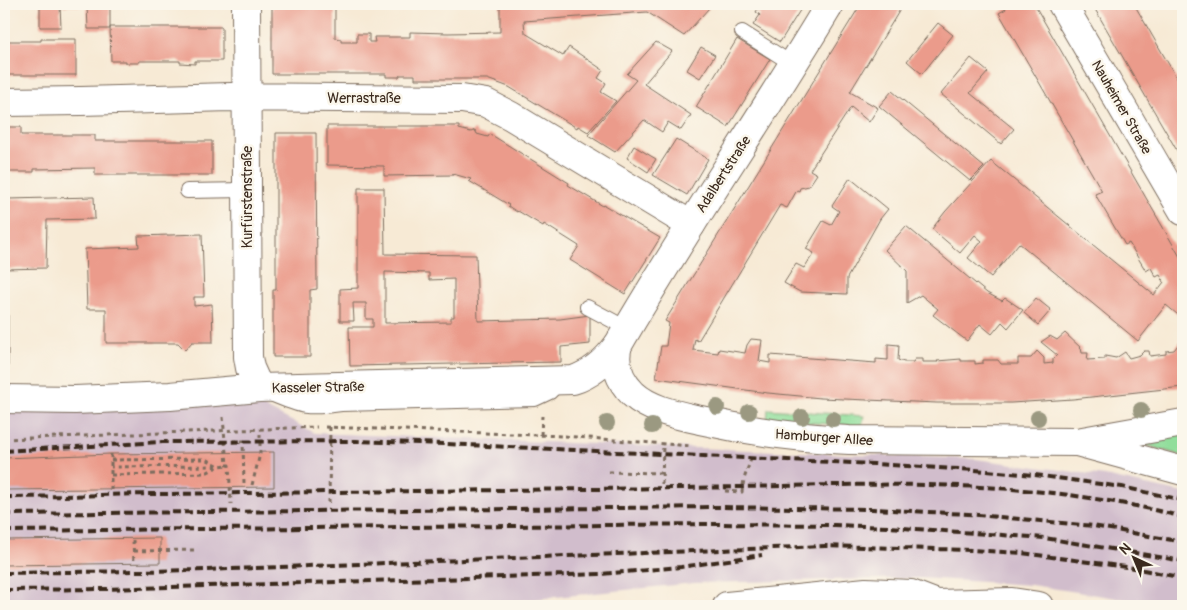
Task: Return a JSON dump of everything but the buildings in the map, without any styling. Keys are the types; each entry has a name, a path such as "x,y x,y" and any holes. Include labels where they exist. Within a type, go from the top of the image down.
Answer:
{"street":[{"name":"Kurfürstenstraße","path":"246,4 248,357 250,368 259,388"},
{"name":"Adalbertstraße","path":"623,337 691,225 794,65 830,4"},
{"name":"Nauheimer Straße","path":"1064,6 1183,211"},
{"name":"Werrastraße","path":"4,102 247,97 449,98 486,104 511,116 691,225"},
{"name":"Kasseler Straße","path":"4,399 75,400 170,396 259,388 573,380 591,372 611,354 623,337"},
{"name":"Hamburger Allee","path":"623,337 616,352 617,368 624,384 633,394 666,411 757,432 820,439 1077,442 1183,423"},
{"name":"Hamburger Allee","path":"1077,442 1183,471"},
{"path":"727,606 866,592 911,594 937,605 1012,602 1039,606"}],"lane":[{"path":"742,32 794,65"},
{"path":"187,191 246,190"},
{"path":"587,307 623,337"}],"path":[{"path":"223,410 231,504"},
{"path":"541,435 542,410"},
{"path":"4,439 330,427 541,435 699,447"},
{"path":"329,503 330,427"},
{"path":"252,485 260,454 260,430"},
{"path":"233,441 243,441 244,484"},
{"path":"662,484 663,444"},
{"path":"111,454 111,490"},
{"path":"111,460 206,459 219,466"},
{"path":"111,467 227,465"},
{"path":"111,474 206,473 219,466"},
{"path":"609,472 662,473"},
{"path":"725,491 742,492"},
{"path":"133,540 134,563"},
{"path":"134,552 195,550"}],"shaded area":[{"path":"254,402 315,433 976,459 1105,476 1183,493 1183,606 1169,606 1031,585 921,578 694,583 466,606 4,606 4,409"}],"green space":[{"path":"768,409 864,416 862,426 767,420"},
{"path":"1183,431 1183,456 1139,443"}],"railway":[{"path":"4,451 162,442 356,441 446,444 974,470 1035,475 1122,487 1183,500"},
{"path":"4,497 942,485 1049,493 1122,503 1183,517"},
{"path":"4,514 715,507 873,509 968,514 1093,526 1183,542"},
{"path":"4,531 712,524 835,525 1045,538 1183,561"},
{"path":"4,573 205,570 825,546 1022,553 1134,568 1183,578"},
{"path":"4,590 106,589 601,574 681,567 762,555"}]}
